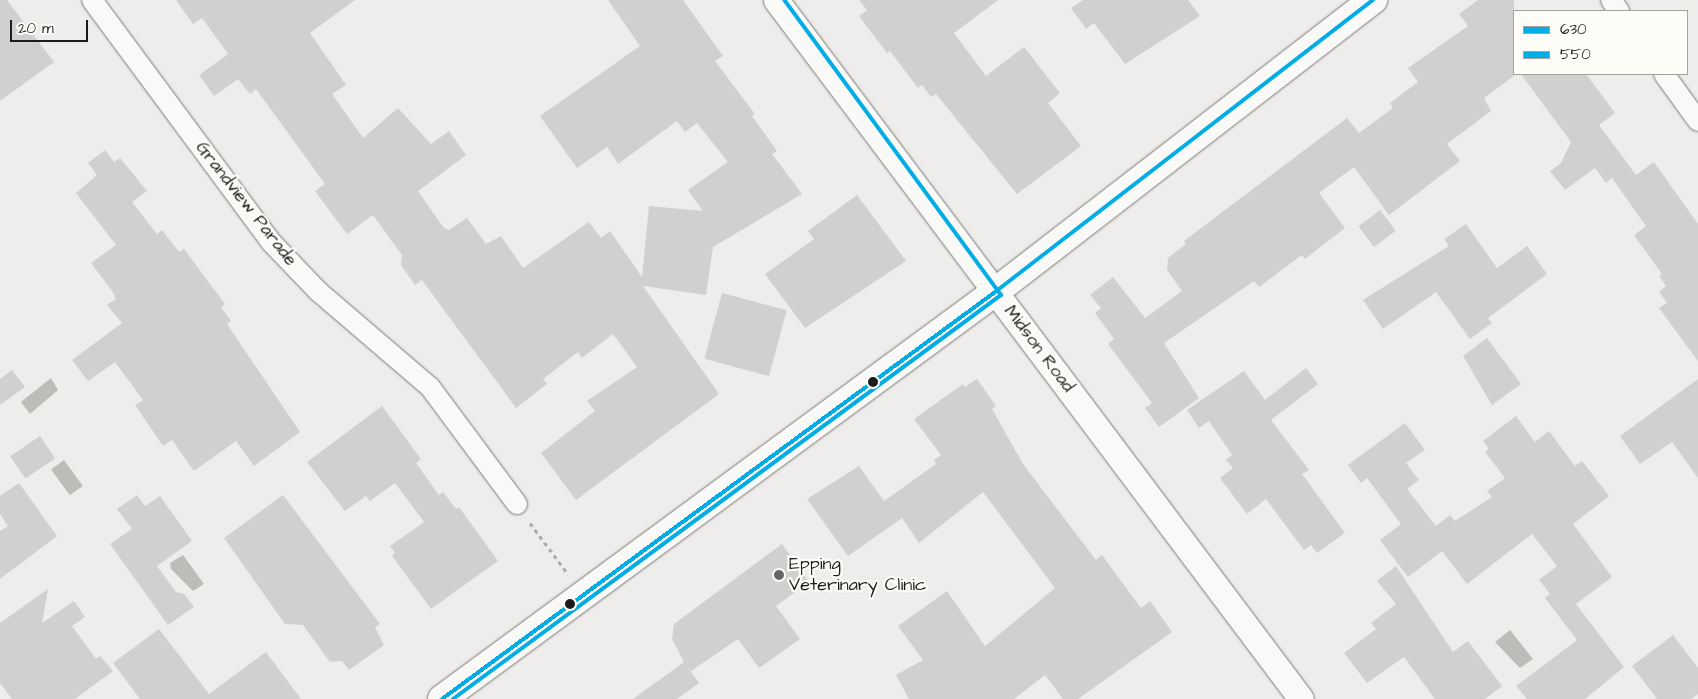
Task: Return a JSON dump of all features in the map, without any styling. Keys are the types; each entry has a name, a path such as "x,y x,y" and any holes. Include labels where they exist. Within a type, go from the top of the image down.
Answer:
{"main road":[{"path":"442,699 995,292 1373,0"}],"street":[{"name":"Grandview Parade","path":"92,0 271,242 319,292 430,387 517,504"},
{"name":"Midson Road","path":"776,0 1301,699"},
{"path":"1665,75 1698,121"}],"path":[{"path":"517,504 583,595"}],"shaded area":[{"path":"51,378 58,390 30,414 21,402"},
{"path":"64,460 83,486 70,495 51,469"},
{"path":"183,555 204,584 193,591 171,569 170,563"},
{"path":"1510,630 1533,659 1520,668 1495,642"}],"building":[{"path":"0,0 7,0 54,62 0,101"},
{"path":"176,0 355,0 310,33 346,85 332,94 363,138 398,108 431,144 449,131 466,155 418,191 443,227 449,230 467,218 486,244 501,236 523,268 589,222 601,238 610,231 642,277 649,206 703,211 688,190 728,162 697,123 685,132 677,121 618,164 607,147 577,168 540,116 640,46 608,0 683,0 723,56 715,61 755,114 752,116 777,151 772,154 802,194 713,247 706,295 643,286 719,394 576,500 541,453 595,411 587,401 637,367 613,334 582,358 578,352 543,379 547,384 516,408 422,280 415,285 401,265 402,255 373,215 347,234 315,191 325,184 256,89 250,94 238,79 214,96 199,75 228,54 202,18 193,24"},
{"path":"859,0 998,0 954,33 986,76 1024,47 1060,93 1048,103 1081,146 1017,194 936,94 931,97 922,85 918,88 890,51 887,53 859,16 867,10"},
{"path":"1083,0 1188,0 1200,16 1125,64 1094,23 1086,29 1071,8"},
{"path":"1478,0 1514,0 1514,76 1484,98 1491,111 1447,144 1460,161 1389,215 1354,167 1319,193 1345,228 1305,259 1302,255 1259,287 1254,281 1164,343 1199,398 1159,427 1145,408 1152,403 1108,344 1114,339 1095,313 1101,308 1090,295 1113,277 1145,318 1182,291 1167,270 1168,258 1186,244 1184,241 1347,118 1359,133 1393,108 1390,103 1418,82 1408,68 1468,26 1459,14"},
{"path":"1522,75 1587,75 1615,113 1599,125 1636,175 1654,162 1698,224 1698,361 1659,308 1667,303 1659,292 1666,286 1659,276 1662,274 1634,235 1646,226 1612,178 1606,183 1595,168 1565,190 1550,171 1561,163 1571,142"},
{"path":"105,150 114,162 120,158 147,191 132,202 157,234 162,230 179,252 184,249 225,304 221,307 231,321 227,324 300,432 254,466 236,441 194,471 172,440 163,446 135,405 143,400 115,362 88,381 72,360 122,323 107,305 116,299 112,291 91,263 116,245 76,193 97,175 88,163"},
{"path":"857,195 906,261 805,328 765,274 814,239 808,231"},
{"path":"1380,210 1396,231 1374,247 1358,226"},
{"path":"1466,224 1497,268 1527,246 1547,274 1488,318 1492,323 1470,339 1436,292 1383,329 1363,300 1449,246 1444,239"},
{"path":"722,293 787,310 769,376 704,359"},
{"path":"1487,338 1521,384 1492,405 1463,356"},
{"path":"1306,368 1318,384 1271,420 1309,470 1302,474 1345,533 1317,553 1311,545 1304,550 1266,499 1247,514 1220,478 1233,468 1226,460 1232,455 1209,421 1199,428 1187,410 1244,371 1265,400"},
{"path":"12,370 25,387 0,405 0,379"},
{"path":"977,379 996,406 992,409 1023,464 1096,560 1102,555 1141,608 1150,601 1172,632 1078,699 1063,699 1045,675 1014,699 909,699 896,675 923,660 898,626 947,591 985,646 1055,588 983,492 919,543 902,518 848,556 807,499 859,466 884,501 936,464 934,460 941,455 914,419 963,384 965,387"},
{"path":"1698,379 1698,478 1672,442 1640,464 1620,436"},
{"path":"382,406 421,459 416,463 439,495 443,492 456,509 459,507 498,561 431,609 392,556 395,553 390,546 424,522 395,483 370,501 366,496 345,511 307,462"},
{"path":"1516,416 1535,442 1549,431 1575,466 1582,461 1609,496 1573,524 1612,577 1576,604 1624,667 1585,699 1527,699 1516,686 1577,640 1545,598 1550,594 1539,580 1557,566 1532,534 1467,584 1442,551 1408,577 1380,540 1401,524 1367,478 1361,483 1348,465 1405,423 1425,450 1406,463 1419,480 1407,489 1436,526 1450,515 1455,521 1492,497 1487,491 1505,478 1485,452 1489,449 1483,441"},
{"path":"40,436 55,458 25,479 10,456"},
{"path":"19,483 57,536 0,579 0,531 8,526 0,514 0,496"},
{"path":"137,495 145,506 160,496 192,541 157,566 176,592 184,594 194,607 168,625 110,544 132,529 117,509"},
{"path":"283,495 380,624 375,627 384,645 349,670 342,661 330,662 303,625 285,624 224,538"},
{"path":"782,544 809,582 776,606 800,639 759,668 738,639 691,671 672,639 674,624"},
{"path":"1396,566 1453,652 1468,641 1502,686 1485,699 1435,699 1404,657 1367,683 1344,653 1376,629 1371,623 1396,604 1377,581"},
{"path":"48,589 42,623 74,601 85,617 72,626 96,659 100,656 113,671 75,699 12,699 0,683 0,623"},
{"path":"159,629 209,694 266,652 301,699 140,699 113,663"},
{"path":"1673,635 1698,668 1698,694 1691,699 1657,699 1632,666"},
{"path":"684,662 699,683 677,699 633,699"}],"transit line":[{"name":"550","path":"453,699 1001,295 784,0"},
{"name":"630","path":"442,699 995,292 1373,0"}],"place":[{"name":"Epping Veterinary Clinic","path":"779,575"}]}
